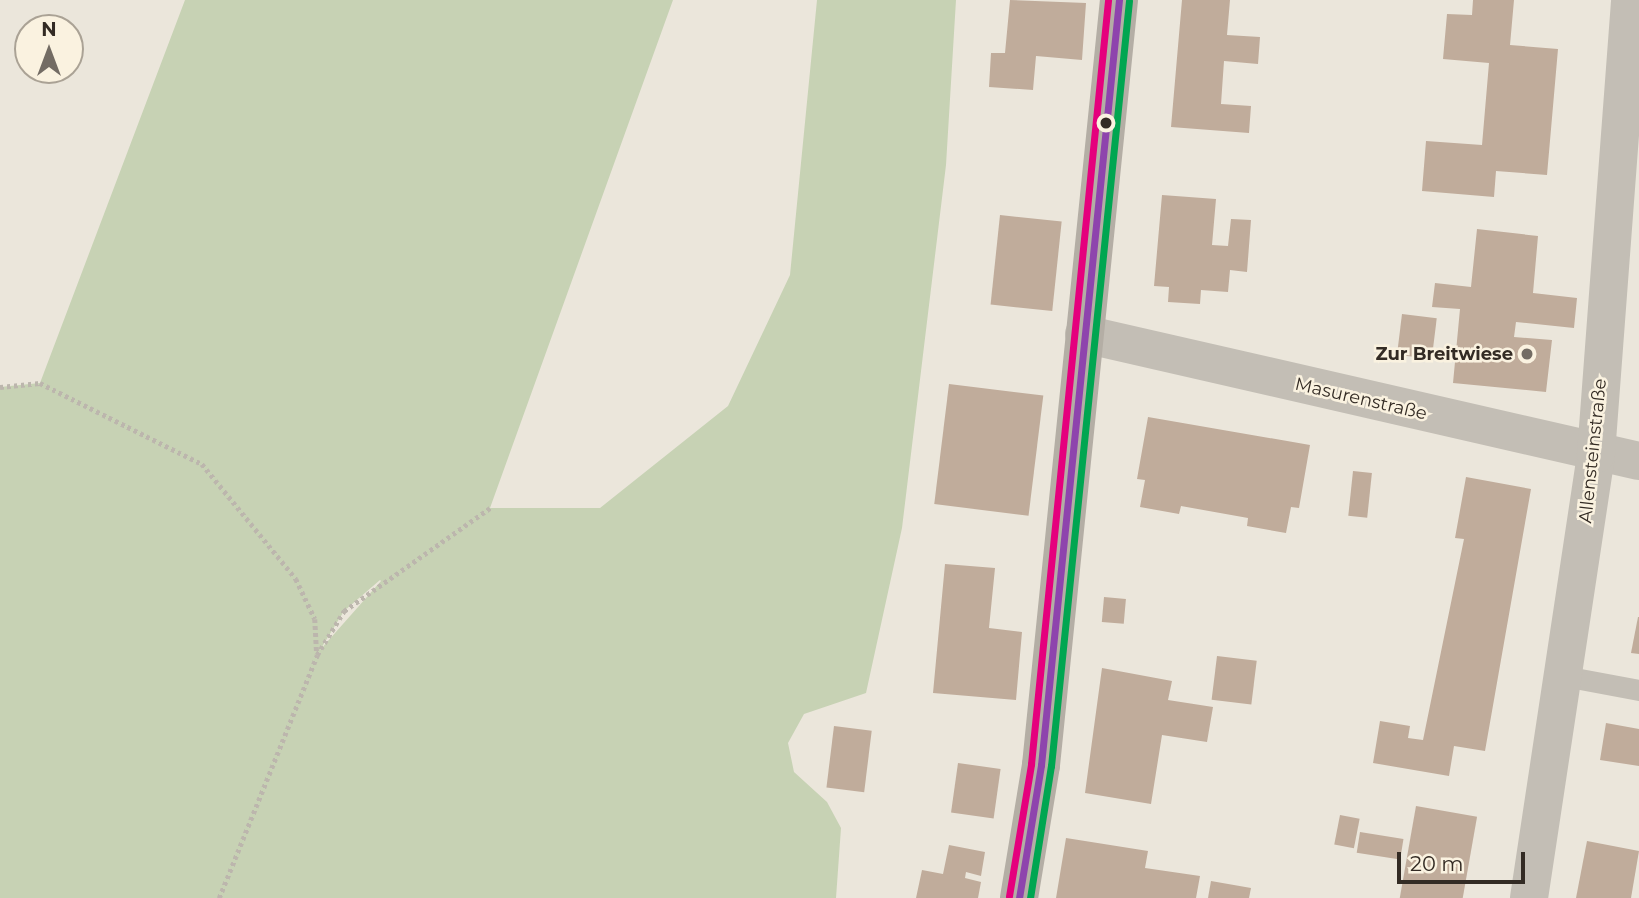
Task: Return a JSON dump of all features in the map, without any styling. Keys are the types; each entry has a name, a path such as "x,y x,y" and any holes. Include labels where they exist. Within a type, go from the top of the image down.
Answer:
{"street":[{"path":"1019,898 1041,765 1118,0"},
{"name":"Allensteinstraße","path":"1529,898 1596,454 1630,0"},
{"name":"Masurenstraße","path":"1084,334 1596,454 1639,461"}],"lane":[{"path":"1564,676 1639,690"}],"path":[{"path":"0,387 40,383 202,464 296,579 315,619 317,655"},
{"path":"219,898 317,655 354,602 490,508"}],"green space":[{"path":"185,0 673,0 490,508 600,508 728,406 790,275 817,0 956,0 946,165 902,528 866,693 804,714 788,743 794,772 827,802 841,828 836,898 0,898 0,387 40,383","holes":["381,581 320,650 344,611"]}],"building":[{"path":"1010,0 1086,3 1082,60 1036,56 1033,90 989,87 991,53 1005,53"},
{"path":"1182,0 1230,0 1227,35 1260,37 1258,64 1224,61 1221,104 1251,106 1249,133 1171,127"},
{"path":"1473,0 1514,0 1510,45 1558,49 1547,175 1496,171 1494,197 1422,191 1426,141 1482,145 1489,63 1443,59 1447,14 1472,15"},
{"path":"1162,195 1216,199 1212,245 1228,246 1231,219 1251,220 1247,272 1230,270 1228,292 1201,290 1200,304 1168,302 1169,287 1154,286"},
{"path":"1000,215 1062,221 1052,311 991,305"},
{"path":"1477,229 1538,236 1533,293 1577,298 1574,328 1516,322 1514,337 1552,340 1546,392 1453,383 1460,309 1432,307 1435,283 1471,287"},
{"path":"1402,314 1437,318 1432,359 1397,355"},
{"path":"949,384 1043,396 1029,516 934,504"},
{"path":"1148,417 1310,445 1299,508 1291,507 1286,533 1247,526 1248,518 1181,506 1179,514 1140,507 1145,480 1137,479"},
{"path":"1353,471 1372,473 1367,518 1348,516"},
{"path":"1466,477 1531,489 1485,751 1454,746 1449,776 1373,763 1380,721 1410,726 1408,738 1423,740 1464,539 1455,538"},
{"path":"945,564 995,568 989,628 1022,632 1016,700 933,693"},
{"path":"1104,597 1126,599 1124,624 1102,622"},
{"path":"1639,617 1639,654 1631,653"},
{"path":"1217,656 1257,661 1251,705 1212,700"},
{"path":"1102,668 1172,681 1168,700 1213,707 1207,742 1162,735 1151,804 1085,793"},
{"path":"1606,723 1639,729 1639,766 1600,760"},
{"path":"834,726 872,731 864,792 826,788"},
{"path":"958,763 1001,769 994,818 951,813"},
{"path":"1416,806 1477,817 1463,898 1400,898"},
{"path":"1340,815 1360,819 1354,848 1334,844"},
{"path":"1360,832 1403,839 1400,860 1357,853"},
{"path":"1066,838 1148,851 1145,868 1200,876 1196,898 1056,898"},
{"path":"1587,841 1639,851 1631,898 1576,898"},
{"path":"949,845 985,852 981,876 966,872 965,878 981,882 978,898 916,898 922,870 943,874"},
{"path":"1211,881 1251,888 1249,898 1208,898"}],"transit line":[{"path":"1009,896 1031,764 1108,0"},
{"path":"1019,898 1041,765 1119,0"},
{"path":"1030,898 1051,766 1129,1"}],"place":[{"name":"Zur Breitwiese","path":"1527,354"}]}
